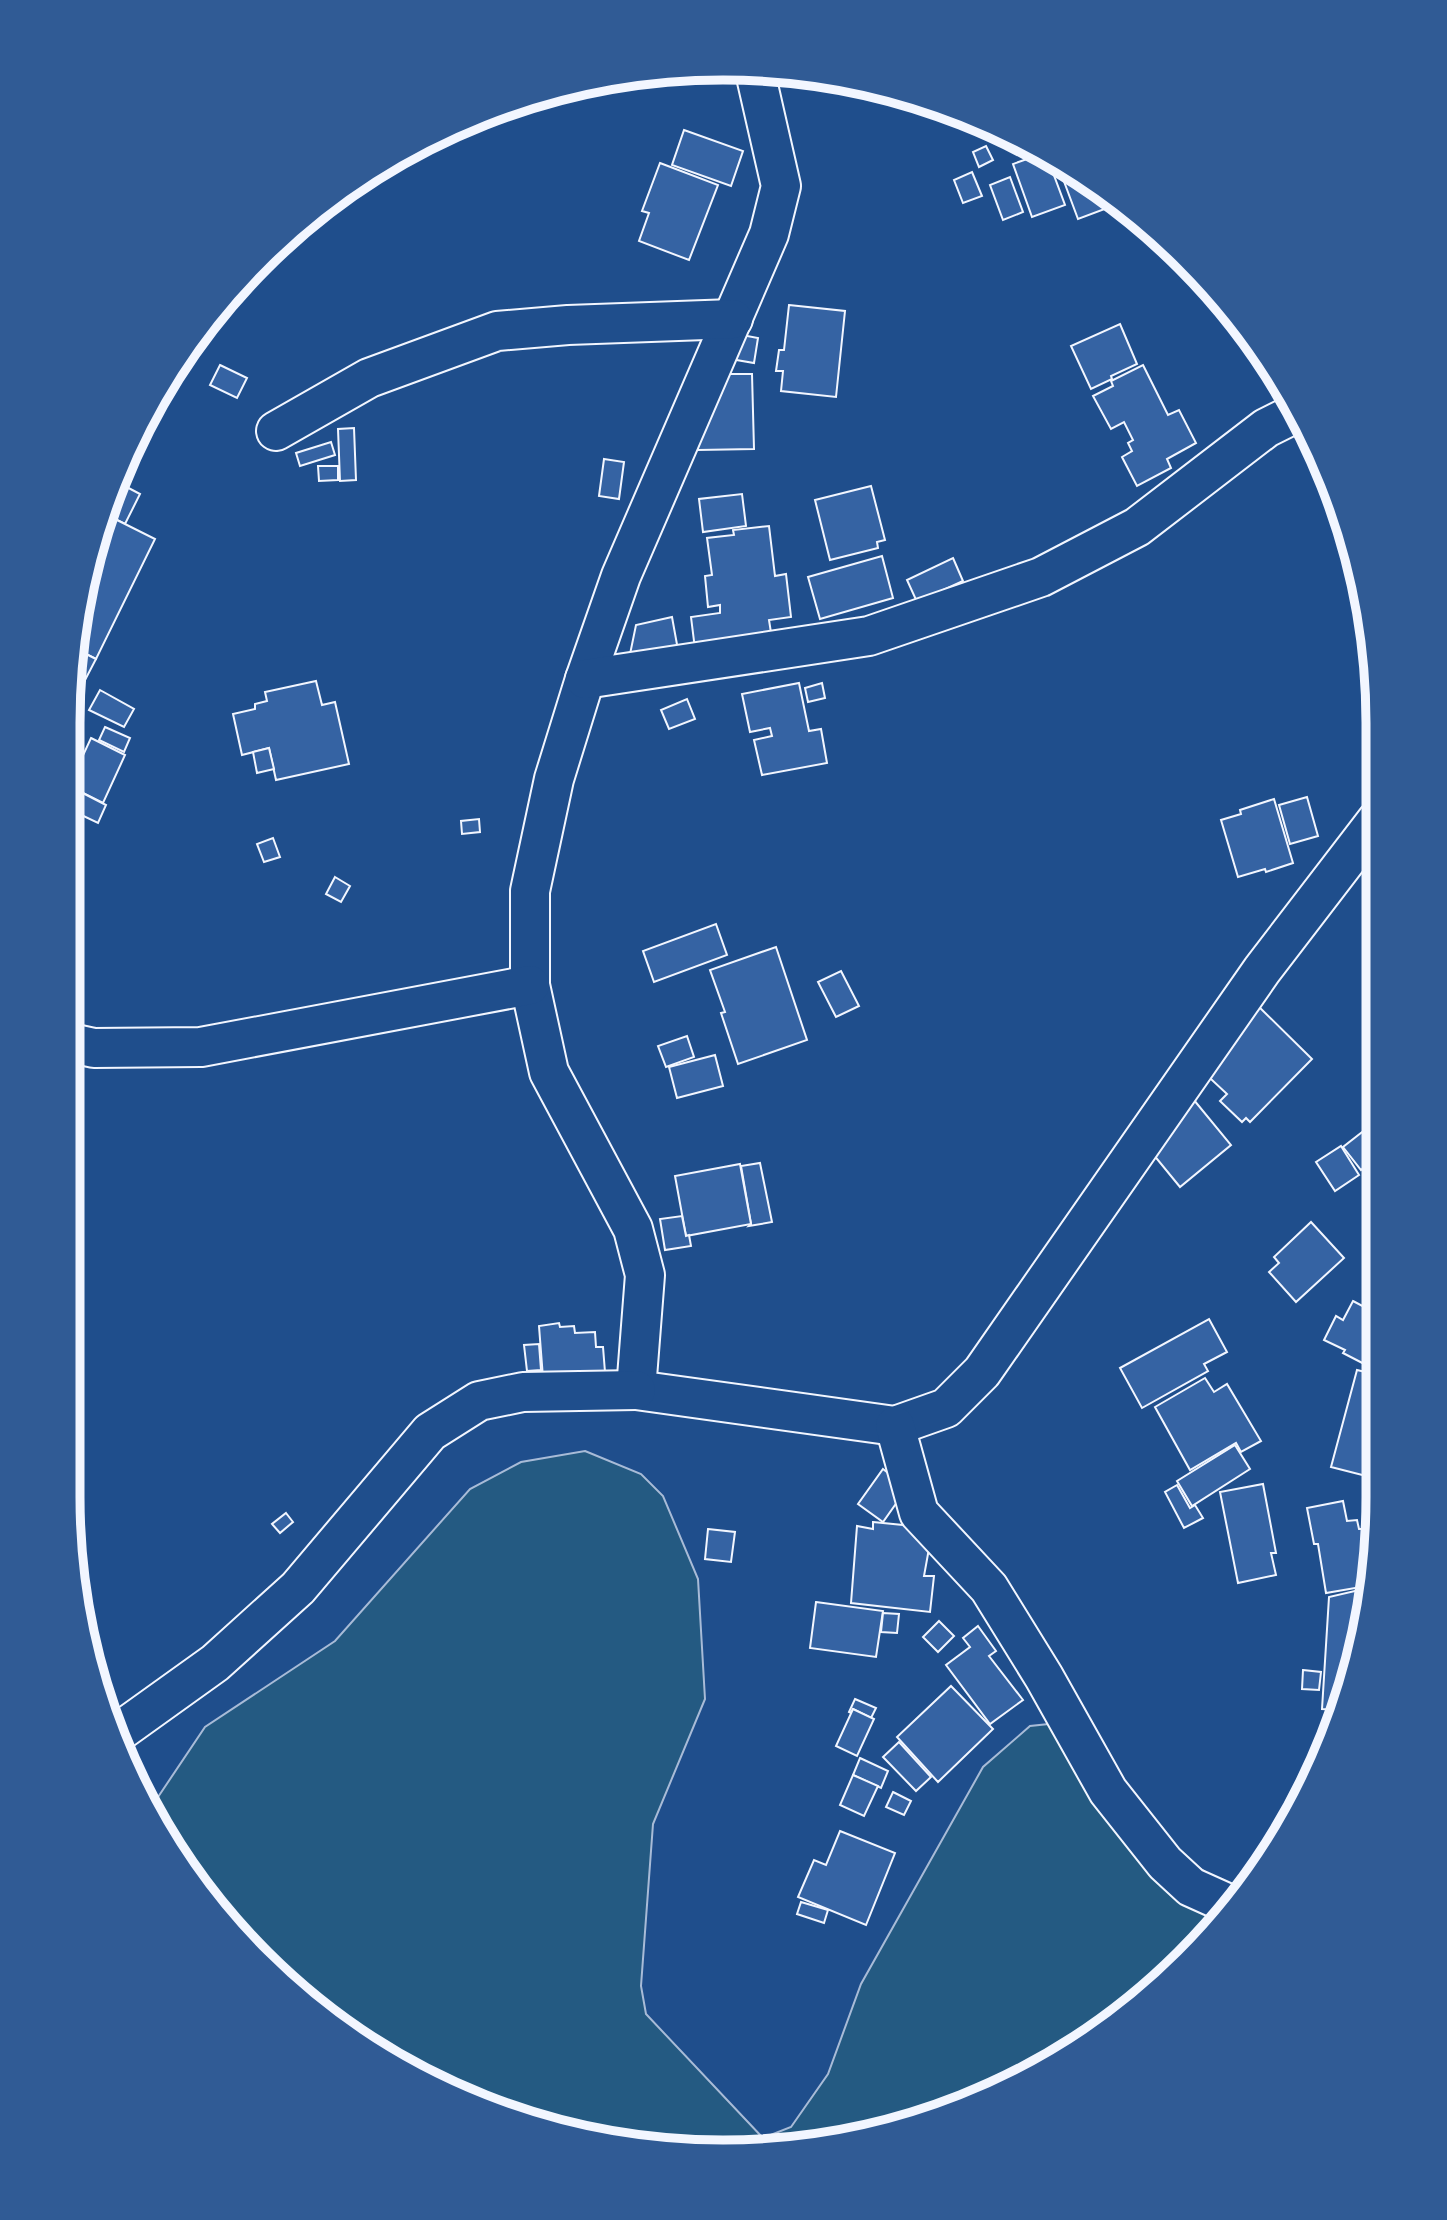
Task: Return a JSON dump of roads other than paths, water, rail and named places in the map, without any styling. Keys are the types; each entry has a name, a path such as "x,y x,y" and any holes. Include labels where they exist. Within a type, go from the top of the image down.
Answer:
{"street":[{"path":"636,1390 645,1275 633,1229 549,1072 530,985 530,891 554,779 621,576 769,234 781,186 757,82"},
{"path":"276,431 369,378 497,331 568,325 733,320"},
{"path":"585,679 869,636 1041,577 1137,527 1266,428 1288,417"},
{"path":"124,1728 215,1663 298,1588 430,1432 479,1401 523,1392 636,1390 895,1426 946,1408 982,1372 1262,970 1366,834"},
{"path":"80,1045 94,1048 201,1047 530,985"},
{"path":"895,1426 919,1513 989,1588 1044,1677 1108,1791 1165,1863 1191,1887 1223,1901"}]}
